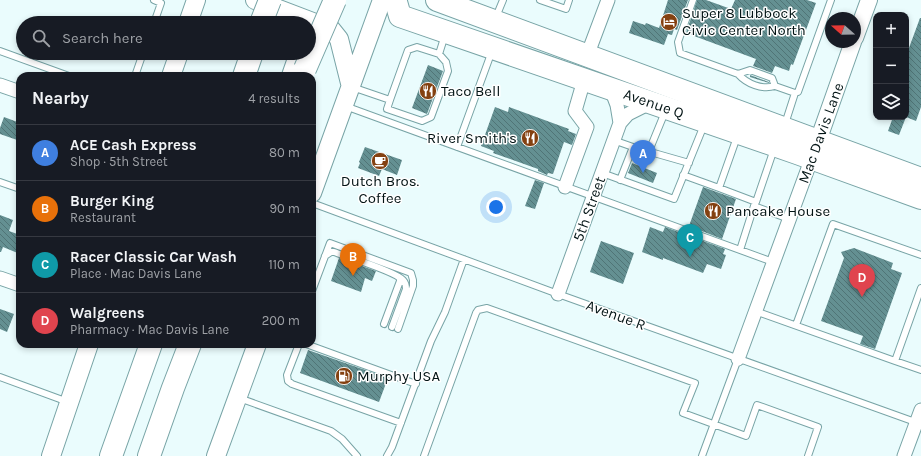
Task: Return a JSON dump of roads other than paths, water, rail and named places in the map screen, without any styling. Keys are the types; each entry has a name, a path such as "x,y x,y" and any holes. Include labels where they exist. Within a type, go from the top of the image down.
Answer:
{"highway":[{"path":"263,16 268,0"},
{"path":"314,16 320,0"},
{"path":"316,36 335,0"},
{"name":"Avenue Q","path":"437,0 588,56 779,137 815,150 921,198"},
{"name":"Avenue Q","path":"391,1 400,16 493,49 738,133 779,137"},
{"path":"245,72 250,60"},
{"name":"Avenue Q","path":"815,150 921,179"},
{"path":"149,456 172,388 188,348"},
{"path":"100,456 148,353"},
{"path":"110,456 148,353"},
{"path":"163,456 172,425 172,388"}],"main road":[{"path":"255,0 297,16"},
{"path":"316,182 351,86 391,1"},
{"path":"191,16 196,2"},
{"path":"316,23 331,29 339,39 351,86"},
{"path":"173,72 177,60"},
{"path":"51,456 89,348"},
{"path":"216,456 256,348"}],"street":[{"path":"588,56 608,0"},
{"path":"861,22 869,0"},
{"name":"Mac Davis Lane","path":"738,359 852,48"},
{"path":"565,187 587,127 575,112 584,80"},
{"path":"0,85 16,91"},
{"path":"611,89 617,105 620,123"},
{"name":"5th Street","path":"558,294 620,123 628,114 658,105"},
{"path":"0,278 16,284"},
{"path":"904,456 919,424 921,410"}],"lane":[{"path":"154,0 162,1 157,16"},
{"path":"495,21 503,0"},
{"path":"540,0 566,9 569,0"},
{"path":"693,0 678,42 680,53 738,74 744,81 766,89 775,86 795,93"},
{"path":"740,250 795,93 798,92 831,0"},
{"path":"439,54 446,32"},
{"path":"417,47 439,54 446,62 448,71 431,117 422,121 387,109 390,100 408,50 417,47"},
{"path":"457,147 493,49"},
{"path":"0,51 16,57"},
{"path":"25,60 58,72"},
{"path":"136,72 141,60"},
{"path":"738,74 750,70 772,78 775,86"},
{"path":"351,86 390,100"},
{"path":"649,151 658,105"},
{"path":"344,106 773,262"},
{"path":"602,173 674,199 705,122"},
{"path":"720,188 738,133"},
{"path":"613,140 689,163"},
{"path":"620,180 633,147"},
{"path":"683,175 720,188 789,219"},
{"path":"0,182 16,188"},
{"name":"Avenue R","path":"316,204 558,294 919,424"},
{"path":"796,325 833,224 921,255"},
{"path":"316,280 325,256 330,243 411,273 413,286 395,328 406,289 403,280 397,276 334,252 330,252 325,256"},
{"path":"387,456 392,447 431,341 445,312 464,259"},
{"path":"384,324 400,282 400,278 397,276"},
{"path":"895,361 921,288"},
{"path":"424,456 476,313 478,310 488,308 695,383 684,413 746,436 758,405 818,427 808,456"},
{"path":"755,311 921,370"},
{"path":"298,348 288,374 288,381 292,384 401,423"},
{"path":"316,348 416,384"},
{"path":"702,456 738,359"},
{"path":"0,377 70,402"},
{"path":"238,397 331,431 342,439 356,455"}],"place":[{"name":"Super 8 Lubbock Civic Center North","path":"669,22"},
{"name":"Taco Bell","path":"428,91"},
{"name":"River Smith's","path":"530,138"},
{"name":"Dutch Bros. Coffee","path":"380,161"},
{"name":"ACE Cash Express","path":"643,173"},
{"name":"Pancake House","path":"713,211"},
{"name":"Racer Classic Car Wash","path":"690,257"},
{"name":"Burger King","path":"353,276"},
{"name":"Walgreens","path":"862,297"},
{"name":"Murphy USA","path":"344,376"}]}
